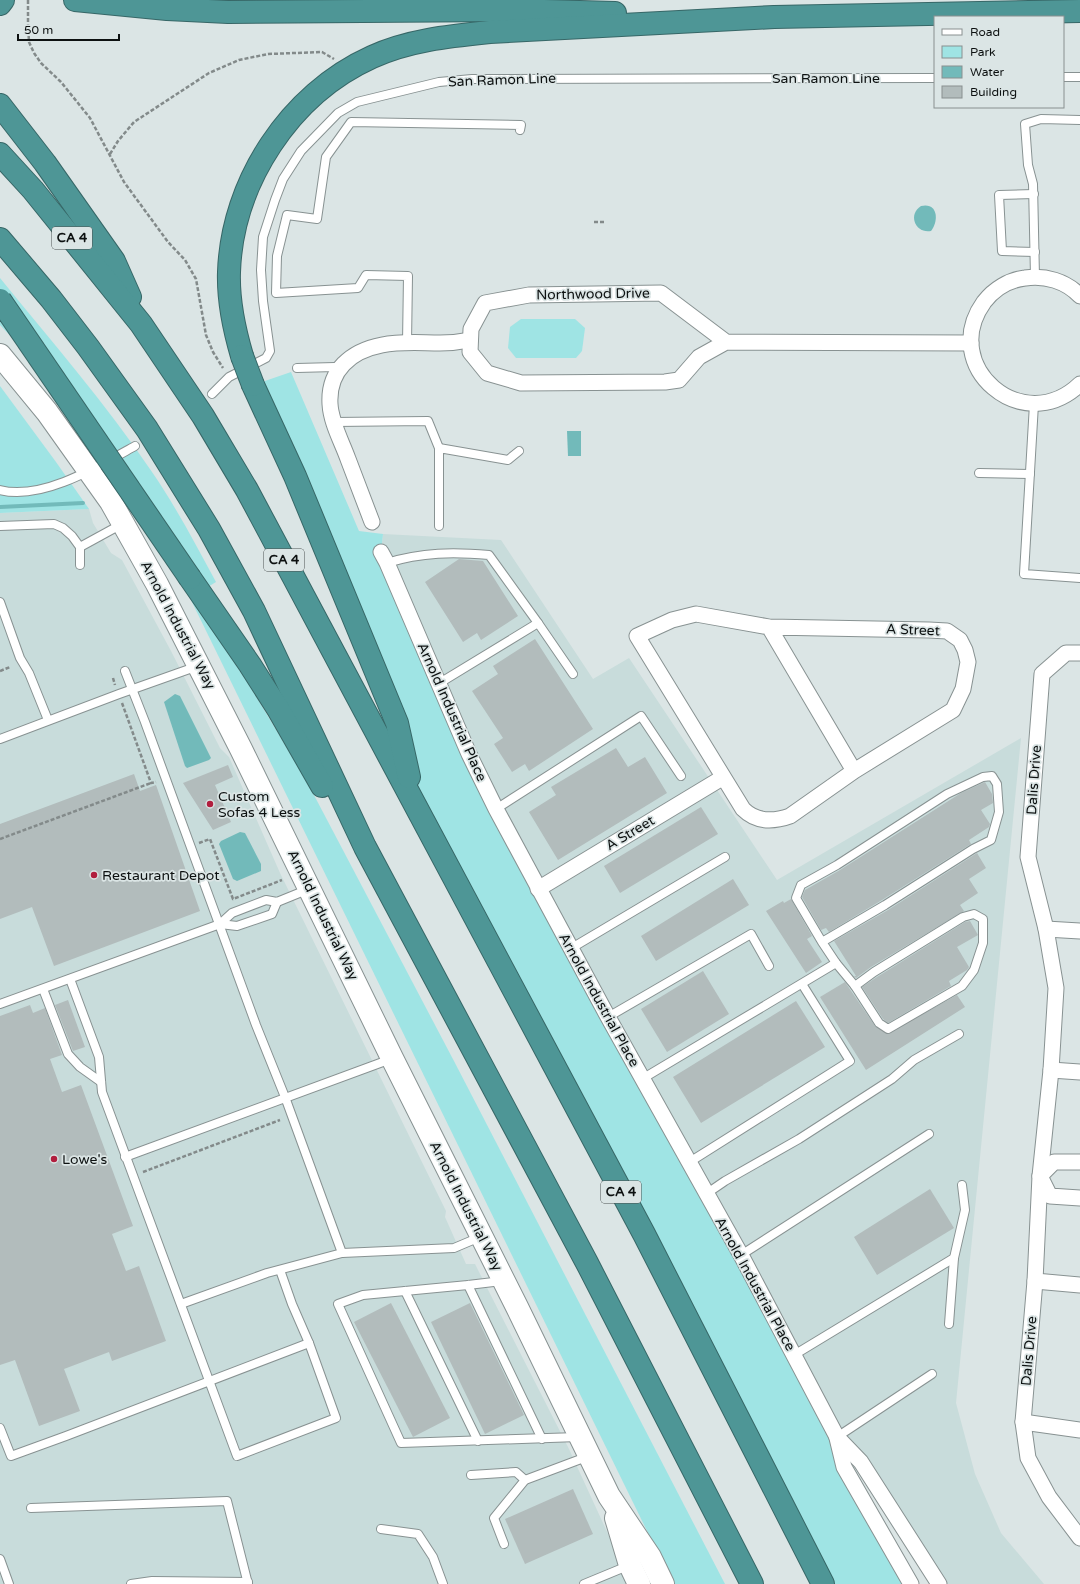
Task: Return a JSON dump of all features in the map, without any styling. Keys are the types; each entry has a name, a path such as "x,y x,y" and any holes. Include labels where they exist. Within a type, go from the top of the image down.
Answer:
{"highway":[{"path":"0,4 3,0"},
{"path":"75,0 167,9 228,12 509,10 774,18"},
{"path":"415,804 397,723 295,476 253,384 242,356 232,316 229,273 236,222 246,193 258,167 269,147 289,119 308,100 330,82 373,56 398,48 452,36 490,32 774,18 1080,11"},
{"path":"0,106 45,163 114,261 141,324"},
{"name":"CA 4","path":"0,154 38,196 141,324 203,416 247,490 644,1234 823,1584"},
{"path":"0,239 67,319 126,399 159,448 209,529 254,611 365,848 586,1262 751,1582"},
{"path":"0,258 126,399"},
{"path":"0,300 250,665 278,709 333,804 365,848"}],"street":[{"path":"1080,296 1064,284 1050,278 1035,277 1018,279 1002,286 989,296 977,315 973,326 971,343 975,362 984,379 998,392 1015,401 1034,404 1053,402 1071,393 1080,384"},
{"name":"Northwood Drive","path":"470,340 471,329 485,303 529,295 661,293 726,342"},
{"path":"372,522 334,422 330,404 333,382 339,369 346,361 361,350 383,345 442,343 470,340 470,352 487,373 522,383 665,382 679,380 699,357 726,342 971,343"},
{"name":"Arnold Industrial Way","path":"0,355 47,412 124,523 200,666 609,1496 635,1574"},
{"name":"Arnold Industrial Place","path":"384,557 468,754 496,809 570,949 688,1163 741,1255 837,1437 844,1468 911,1584"},
{"name":"A Street","path":"696,614 769,627 947,631 960,640 965,650 968,662 963,689 953,710 854,771 790,816 779,820 751,817 742,810 637,636 672,620 696,614"},
{"path":"769,627 854,771"},
{"name":"Dalis Drive","path":"1080,653 1066,653 1042,674 1028,857 1046,929 1056,988 1051,1070 1040,1176 1035,1281 1023,1422 1028,1458 1049,1497 1080,1538"},
{"name":"A Street","path":"538,889 722,778"},
{"path":"1046,929 1080,931"},
{"path":"1051,1070 1080,1072"},
{"path":"1080,1162 1054,1162 1040,1176 1050,1196 1080,1198"},
{"path":"1035,1281 1080,1285"},
{"path":"1023,1422 1080,1430"},
{"name":"Arnold Industrial Place","path":"837,1437 861,1462 938,1584"},
{"name":"Arnold Industrial Way","path":"609,1496 650,1557 662,1584"}],"lane":[{"path":"1064,77 1080,77"},
{"name":"San Ramon Line","path":"212,394 229,377 266,358 270,351 261,270 263,238 275,200 283,179 301,151 338,113 357,102 439,82 472,79 934,78"},
{"path":"1035,277 1034,194 1028,165 1025,124 1041,119 1080,120"},
{"path":"407,343 408,276 366,275 358,288 276,293 277,256 287,215 317,219 326,157 351,122 520,125 520,130"},
{"path":"1034,194 999,195 1002,250 1035,252"},
{"path":"297,368 335,367 339,369"},
{"path":"1034,404 1024,574 1080,578"},
{"path":"334,422 428,421 439,448 439,526"},
{"path":"0,490 22,493 46,488 89,471 135,446"},
{"path":"439,448 508,460 519,451"},
{"path":"979,473 1030,474"},
{"path":"80,546 124,523"},
{"path":"0,526 54,524 63,528 80,546 80,565"},
{"path":"384,557 456,552 489,555 573,674"},
{"path":"0,602 20,658 29,673 48,720"},
{"path":"438,684 538,623"},
{"path":"0,739 132,689 200,666"},
{"path":"125,671 342,1253"},
{"path":"496,809 641,716 681,776"},
{"path":"822,942 891,901 973,849 991,840 999,812 997,784 992,776 983,777 946,794 836,865 802,885 796,898 822,942 836,963 855,986 879,1023 888,1029 962,986 974,970 983,943 983,919 974,914 963,917 874,972 855,986"},
{"path":"570,949 725,857"},
{"path":"0,1004 220,924 232,912 266,900 278,902 310,889"},
{"path":"220,924 237,926 272,914 278,902"},
{"path":"608,1017 751,934 769,966"},
{"path":"642,1079 836,963"},
{"path":"70,979 98,1057 102,1092 237,1456 336,1418 309,1343 292,1304 280,1270"},
{"path":"688,1163 850,1061 802,984"},
{"path":"43,989 68,1054 80,1067 101,1082"},
{"path":"706,1194 725,1181 799,1139 892,1079 914,1060 959,1034"},
{"path":"126,1157 392,1058"},
{"path":"741,1255 928,1134"},
{"path":"949,1324 954,1258 965,1210 962,1184"},
{"path":"181,1304 267,1273 342,1253 454,1248 481,1237"},
{"path":"794,1356 954,1258"},
{"path":"503,1280 468,1285 363,1295 338,1304 401,1443 542,1439 585,1446"},
{"path":"468,1285 542,1439"},
{"path":"405,1291 478,1441"},
{"path":"0,1428 11,1456 309,1343"},
{"path":"837,1437 932,1374"},
{"path":"504,1544 494,1518 525,1480 585,1446"},
{"path":"470,1475 516,1472 525,1480"},
{"path":"31,1508 227,1501 248,1583 152,1581 131,1584"},
{"path":"381,1529 418,1534 433,1557 443,1584"},
{"path":"0,1559 9,1584"},
{"path":"584,1584 635,1574"}],"path":[{"path":"28,0 29,42 34,53 41,63 61,82 90,118 124,182 168,242 184,260 196,279 206,335 213,352 229,377"},
{"path":"110,154 118,141 134,122 209,73 240,60 268,54 322,52 351,68"},
{"path":"594,222 606,222"},
{"path":"0,671 10,667"},
{"path":"0,839 151,782"},
{"path":"133,1176 280,1120"}],"shaded area":[{"path":"89,509 93,523 111,553 122,560 171,651 220,748 229,757 280,873 446,1211 445,1217 466,1264 475,1264 569,1449 631,1584 0,1584 0,513"},
{"path":"383,534 501,540 593,679 629,658 777,880 1021,738 956,1403 975,1474 1001,1533 1044,1584 939,1584 837,1437 538,889 381,552"}],"green space":[{"path":"0,278 116,422 152,472 186,526 216,582 206,588 21,347 0,325"},
{"path":"521,319 575,319 585,328 582,351 576,358 516,358 508,348 510,327"},
{"path":"291,372 359,531 383,534 381,552 438,684 911,1584 822,1584 415,803 397,723 253,385"},
{"path":"0,386 56,462 89,509 0,513"},
{"path":"188,594 248,683 305,778 455,1063 725,1584 673,1584"}],"water":[{"path":"921,206 931,207 934,210 936,218 934,227 931,231 921,230 915,223 915,214"},
{"path":"567,431 581,431 581,456 568,456"},
{"path":"175,694 180,696 211,758 187,768 185,766 164,702"},
{"path":"240,832 245,833 261,864 261,871 237,881 233,879 219,844 221,841"}],"building":[{"path":"459,559 483,561 518,616 481,640 477,633 463,642 425,582"},
{"path":"535,639 593,729 529,771 525,764 512,772 494,744 503,738 472,691 498,674 493,666"},
{"path":"616,748 628,767 645,757 667,793 558,860 529,812 556,795 551,787"},
{"name":"Custom Sofas 4 Less","path":"228,765 233,777 215,785 231,822 213,830 183,783"},
{"name":"Restaurant Depot","path":"134,774 140,791 156,785 200,911 54,966 32,907 0,919 0,824"},
{"path":"985,782 992,794 993,803 981,810 990,824 989,827 969,840 971,844 829,932 826,928 821,930 802,897 805,890 840,870 961,793"},
{"path":"701,807 718,834 620,893 604,866"},
{"path":"977,853 986,868 969,879 978,893 960,905 964,911 871,967 856,978 834,941 888,910"},
{"path":"733,879 749,905 656,961 641,936"},
{"path":"791,899 812,936 807,939 822,962 806,973 766,911 783,901 784,903"},
{"path":"970,921 978,935 957,947 969,967 967,970 949,981 951,986 888,1023 883,1019 862,987 965,922"},
{"path":"703,971 729,1014 667,1052 641,1009"},
{"path":"845,982 875,1026 887,1034 957,995 965,1007 866,1070 820,997"},
{"path":"68,1000 85,1047 73,1051 55,1005"},
{"path":"796,1001 825,1047 701,1123 673,1077"},
{"name":"Lowe's","path":"30,1005 33,1013 45,1008 62,1055 50,1059 62,1092 81,1085 133,1226 112,1234 126,1271 139,1266 166,1341 112,1361 109,1352 64,1369 80,1411 39,1426 15,1360 0,1365 0,1016"},
{"path":"930,1189 954,1228 877,1275 854,1237"},
{"path":"391,1303 450,1418 413,1437 354,1322"},
{"path":"470,1303 524,1415 485,1434 431,1322"},
{"path":"573,1489 593,1534 525,1564 505,1519"}],"waterway":[{"path":"0,507 83,503"}],"place":[{"name":"Custom Sofas 4 Less","path":"210,804"},
{"name":"Restaurant Depot","path":"94,875"},
{"name":"Lowe's","path":"54,1159"}]}
